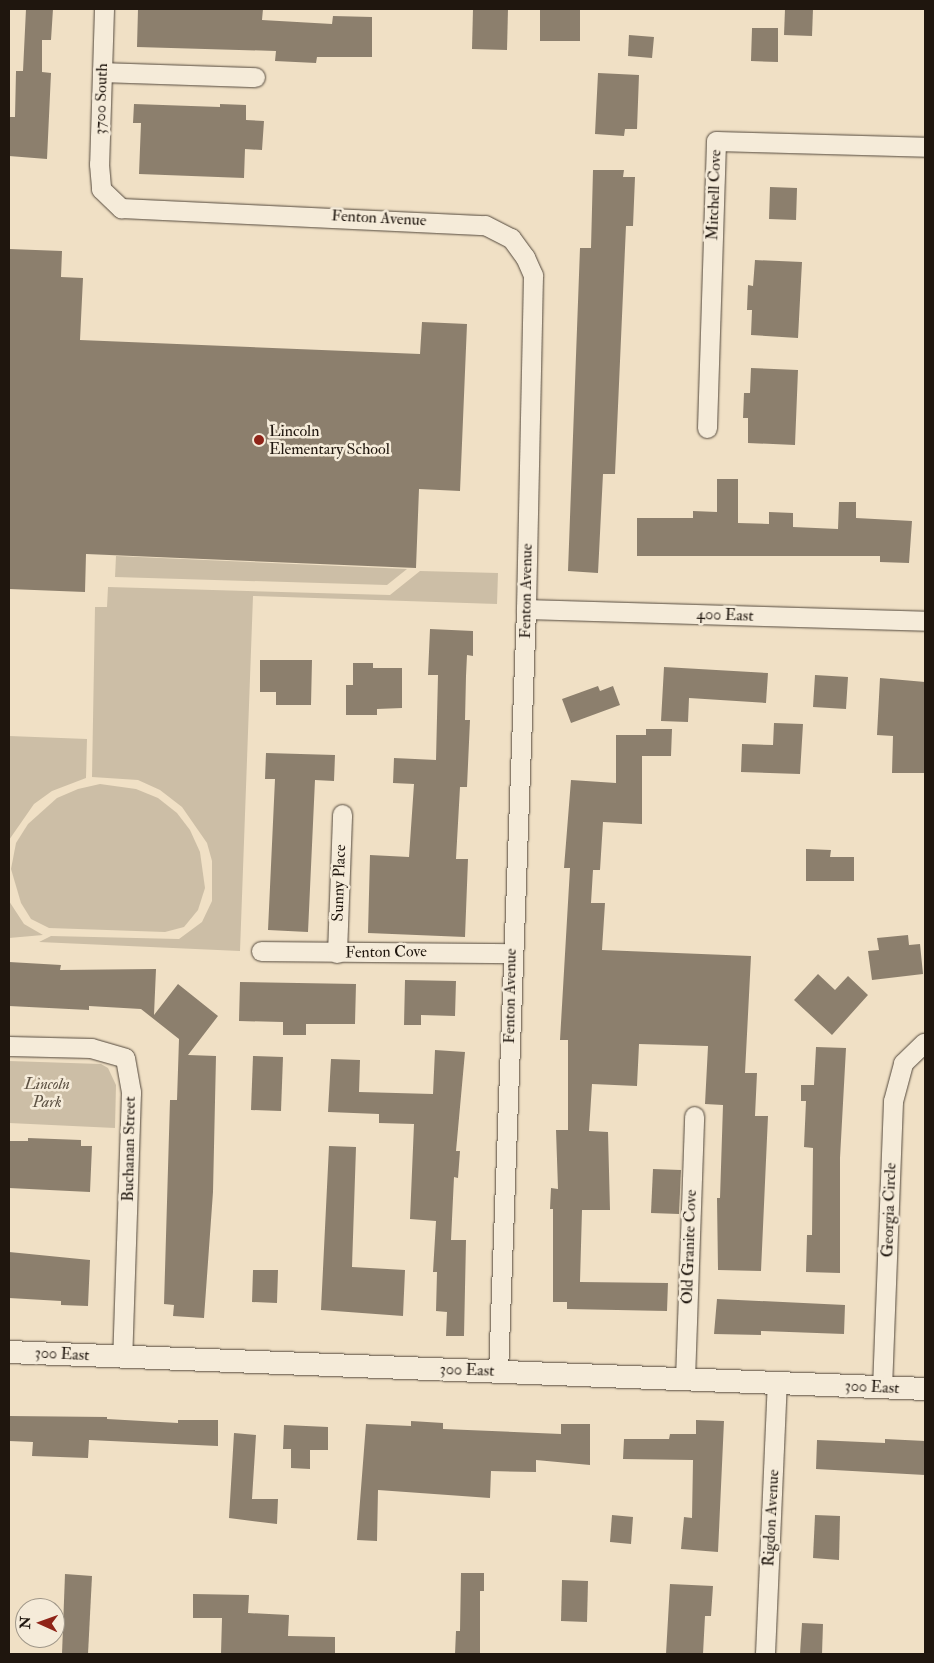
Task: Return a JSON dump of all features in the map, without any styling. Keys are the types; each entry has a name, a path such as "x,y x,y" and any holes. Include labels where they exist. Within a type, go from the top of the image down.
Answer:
{"street":[{"name":"3700 South","path":"101,189 104,9"},
{"path":"102,72 255,77"},
{"name":"Mitchell Cove","path":"707,428 716,141 925,147"},
{"name":"Fenton Avenue","path":"101,189 121,208 138,211 456,222 486,225 511,238 525,257 533,275 535,294 526,609 511,953 498,1372"},
{"name":"400 East","path":"526,609 925,621"},
{"name":"Sunny Place","path":"337,953 342,814"},
{"name":"Fenton Cove","path":"261,951 337,953 427,950 511,953"},
{"name":"Georgia Circle","path":"882,1388 894,1101 903,1063 924,1043"},
{"name":"Buchanan Street","path":"9,1046 91,1048 125,1058 131,1092 122,1357"},
{"name":"Old Granite Cove","path":"685,1379 694,1116"},
{"name":"300 East","path":"9,1352 925,1389"},
{"name":"Rigdon Avenue","path":"765,1654 777,1383"}],"green space":[{"path":"116,556 407,569 387,585 115,577"},
{"path":"420,571 498,573 497,604 253,596 240,951 39,942 51,936 179,939 202,922 212,901 212,861 207,843 182,807 160,790 138,780 92,777 95,607 107,607 108,587 390,595"},
{"path":"9,736 87,739 86,778 52,791 34,804 9,840"},
{"path":"100,784 136,789 158,798 177,813 190,830 200,852 205,888 198,910 184,927 165,932 49,928 31,919 21,903 11,869 16,843 28,824 57,798 78,789"},
{"path":"9,901 24,924 43,935 9,938"},
{"name":"Lincoln Park","path":"9,1061 101,1064 108,1068 116,1085 115,1128 9,1123"}],"building":[{"path":"26,9 53,9 51,40 42,40 42,72 51,73 47,159 9,156 9,117 15,117 16,71 23,71"},
{"path":"138,9 263,9 262,20 332,24 333,16 372,17 372,57 317,57 316,63 275,61 276,51 137,47"},
{"path":"473,9 508,9 507,50 472,49"},
{"path":"580,9 580,41 540,41 540,10"},
{"path":"785,9 813,9 812,36 784,35"},
{"path":"752,28 778,28 778,62 751,61"},
{"path":"629,35 654,37 652,58 628,56"},
{"path":"598,73 639,75 637,129 625,129 624,136 595,134"},
{"path":"134,104 220,107 220,104 246,105 246,120 264,121 262,150 245,149 244,178 139,174 141,123 133,123"},
{"path":"593,170 624,170 623,177 635,177 633,226 626,226 615,474 603,474 598,573 568,571 580,248 591,248"},
{"path":"770,187 797,188 796,220 769,219"},
{"path":"9,249 62,251 61,277 83,278 80,340 420,354 422,322 467,324 460,491 419,489 416,568 86,554 85,592 9,589"},
{"path":"755,260 802,262 798,338 751,335 752,310 747,310 748,285 753,286"},
{"path":"751,368 798,370 795,445 748,443 748,418 743,418 744,393 750,393"},
{"path":"717,479 738,479 738,523 769,524 769,512 793,513 793,527 838,529 839,502 856,502 856,518 912,521 909,563 880,562 880,556 637,556 637,518 693,518 693,511 717,512"},
{"path":"430,629 473,631 473,656 467,655 466,676 465,720 470,720 467,787 460,787 456,859 468,859 465,937 368,933 370,855 409,857 414,784 393,783 394,758 436,760 438,675 428,675"},
{"path":"260,660 312,660 311,705 276,705 276,692 260,692"},
{"path":"353,663 373,663 373,668 402,668 402,708 377,709 377,715 346,715 346,685 353,685"},
{"path":"664,667 768,673 766,703 689,698 688,722 661,721"},
{"path":"815,675 848,677 846,709 813,707"},
{"path":"880,678 925,682 925,773 892,773 893,736 877,735"},
{"path":"598,686 600,691 613,686 620,705 571,723 562,699"},
{"path":"774,723 803,724 800,774 741,772 742,744 773,745"},
{"path":"646,729 672,729 671,756 642,756 642,824 603,822 600,870 593,870 591,903 605,903 602,950 751,956 745,1073 757,1073 755,1116 768,1116 761,1271 718,1270 717,1198 720,1198 723,1105 705,1104 708,1046 639,1044 637,1086 592,1084 589,1131 608,1132 610,1210 582,1210 580,1282 668,1283 667,1311 567,1309 567,1302 553,1302 553,1209 550,1209 551,1188 558,1189 556,1130 568,1130 568,1040 560,1040 570,868 564,868 571,780 616,783 616,735 646,735"},
{"path":"266,753 335,755 334,781 315,780 308,932 268,930 275,779 265,779"},
{"path":"806,849 831,850 830,857 854,857 854,881 806,881"},
{"path":"908,935 909,945 920,944 923,974 872,980 868,951 879,950 877,938"},
{"path":"9,962 61,965 60,970 156,969 154,1015 178,984 218,1016 188,1055 216,1056 213,1192 204,1318 173,1316 174,1305 164,1304 170,1100 177,1100 179,1039 141,1009 89,1006 89,1010 9,1006"},
{"path":"818,974 835,990 848,976 868,995 832,1035 794,1000"},
{"path":"405,980 456,981 455,1016 421,1015 421,1025 404,1025"},
{"path":"240,982 356,984 355,1024 306,1024 306,1035 283,1035 283,1022 239,1021"},
{"path":"816,1047 846,1048 840,1158 840,1273 806,1272 807,1235 812,1235 813,1148 804,1147 806,1101 801,1101 801,1085 814,1085"},
{"path":"435,1050 465,1052 456,1151 460,1151 458,1178 454,1177 451,1240 466,1240 464,1336 446,1336 447,1312 436,1311 437,1272 433,1272 436,1221 410,1219 414,1124 379,1123 379,1114 328,1112 331,1059 360,1060 359,1092 433,1094"},
{"path":"253,1056 283,1057 281,1111 251,1110"},
{"path":"28,1138 81,1140 81,1146 92,1146 90,1192 9,1188 9,1141 28,1141"},
{"path":"329,1146 356,1147 352,1267 405,1270 403,1316 321,1310"},
{"path":"653,1169 681,1170 679,1214 651,1213"},
{"path":"9,1252 90,1260 88,1306 61,1305 61,1301 9,1298"},
{"path":"253,1270 278,1270 277,1303 252,1302"},
{"path":"717,1299 845,1305 844,1334 761,1331 761,1335 714,1334"},
{"path":"9,1416 107,1417 107,1419 178,1423 178,1420 218,1420 218,1446 89,1440 88,1458 32,1456 33,1442 9,1441"},
{"path":"696,1420 724,1421 718,1552 681,1549 684,1517 692,1518 693,1460 623,1459 624,1439 669,1439 670,1434 696,1434"},
{"path":"411,1421 443,1423 443,1429 561,1434 561,1424 590,1424 590,1465 536,1460 536,1472 491,1471 490,1498 378,1490 377,1541 357,1540 366,1424 411,1426"},
{"path":"284,1425 328,1427 328,1450 310,1450 310,1469 291,1468 291,1449 283,1449"},
{"path":"234,1433 256,1435 252,1499 278,1499 277,1524 229,1518"},
{"path":"885,1439 925,1441 925,1475 816,1469 817,1440 885,1443"},
{"path":"612,1515 633,1517 631,1544 610,1542"},
{"path":"815,1515 840,1516 839,1560 813,1558"},
{"path":"461,1573 484,1573 484,1591 480,1591 480,1654 455,1654 456,1631 460,1631"},
{"path":"65,1574 92,1576 88,1654 62,1654 62,1648 65,1648"},
{"path":"562,1580 588,1581 587,1622 561,1621"},
{"path":"670,1584 713,1586 711,1616 705,1616 703,1654 666,1654"},
{"path":"193,1594 249,1595 248,1613 289,1615 288,1636 335,1637 335,1654 221,1654 222,1618 193,1618"},
{"path":"802,1623 823,1624 822,1654 800,1654"}],"place":[{"name":"Lincoln Elementary School","path":"259,440"}]}
